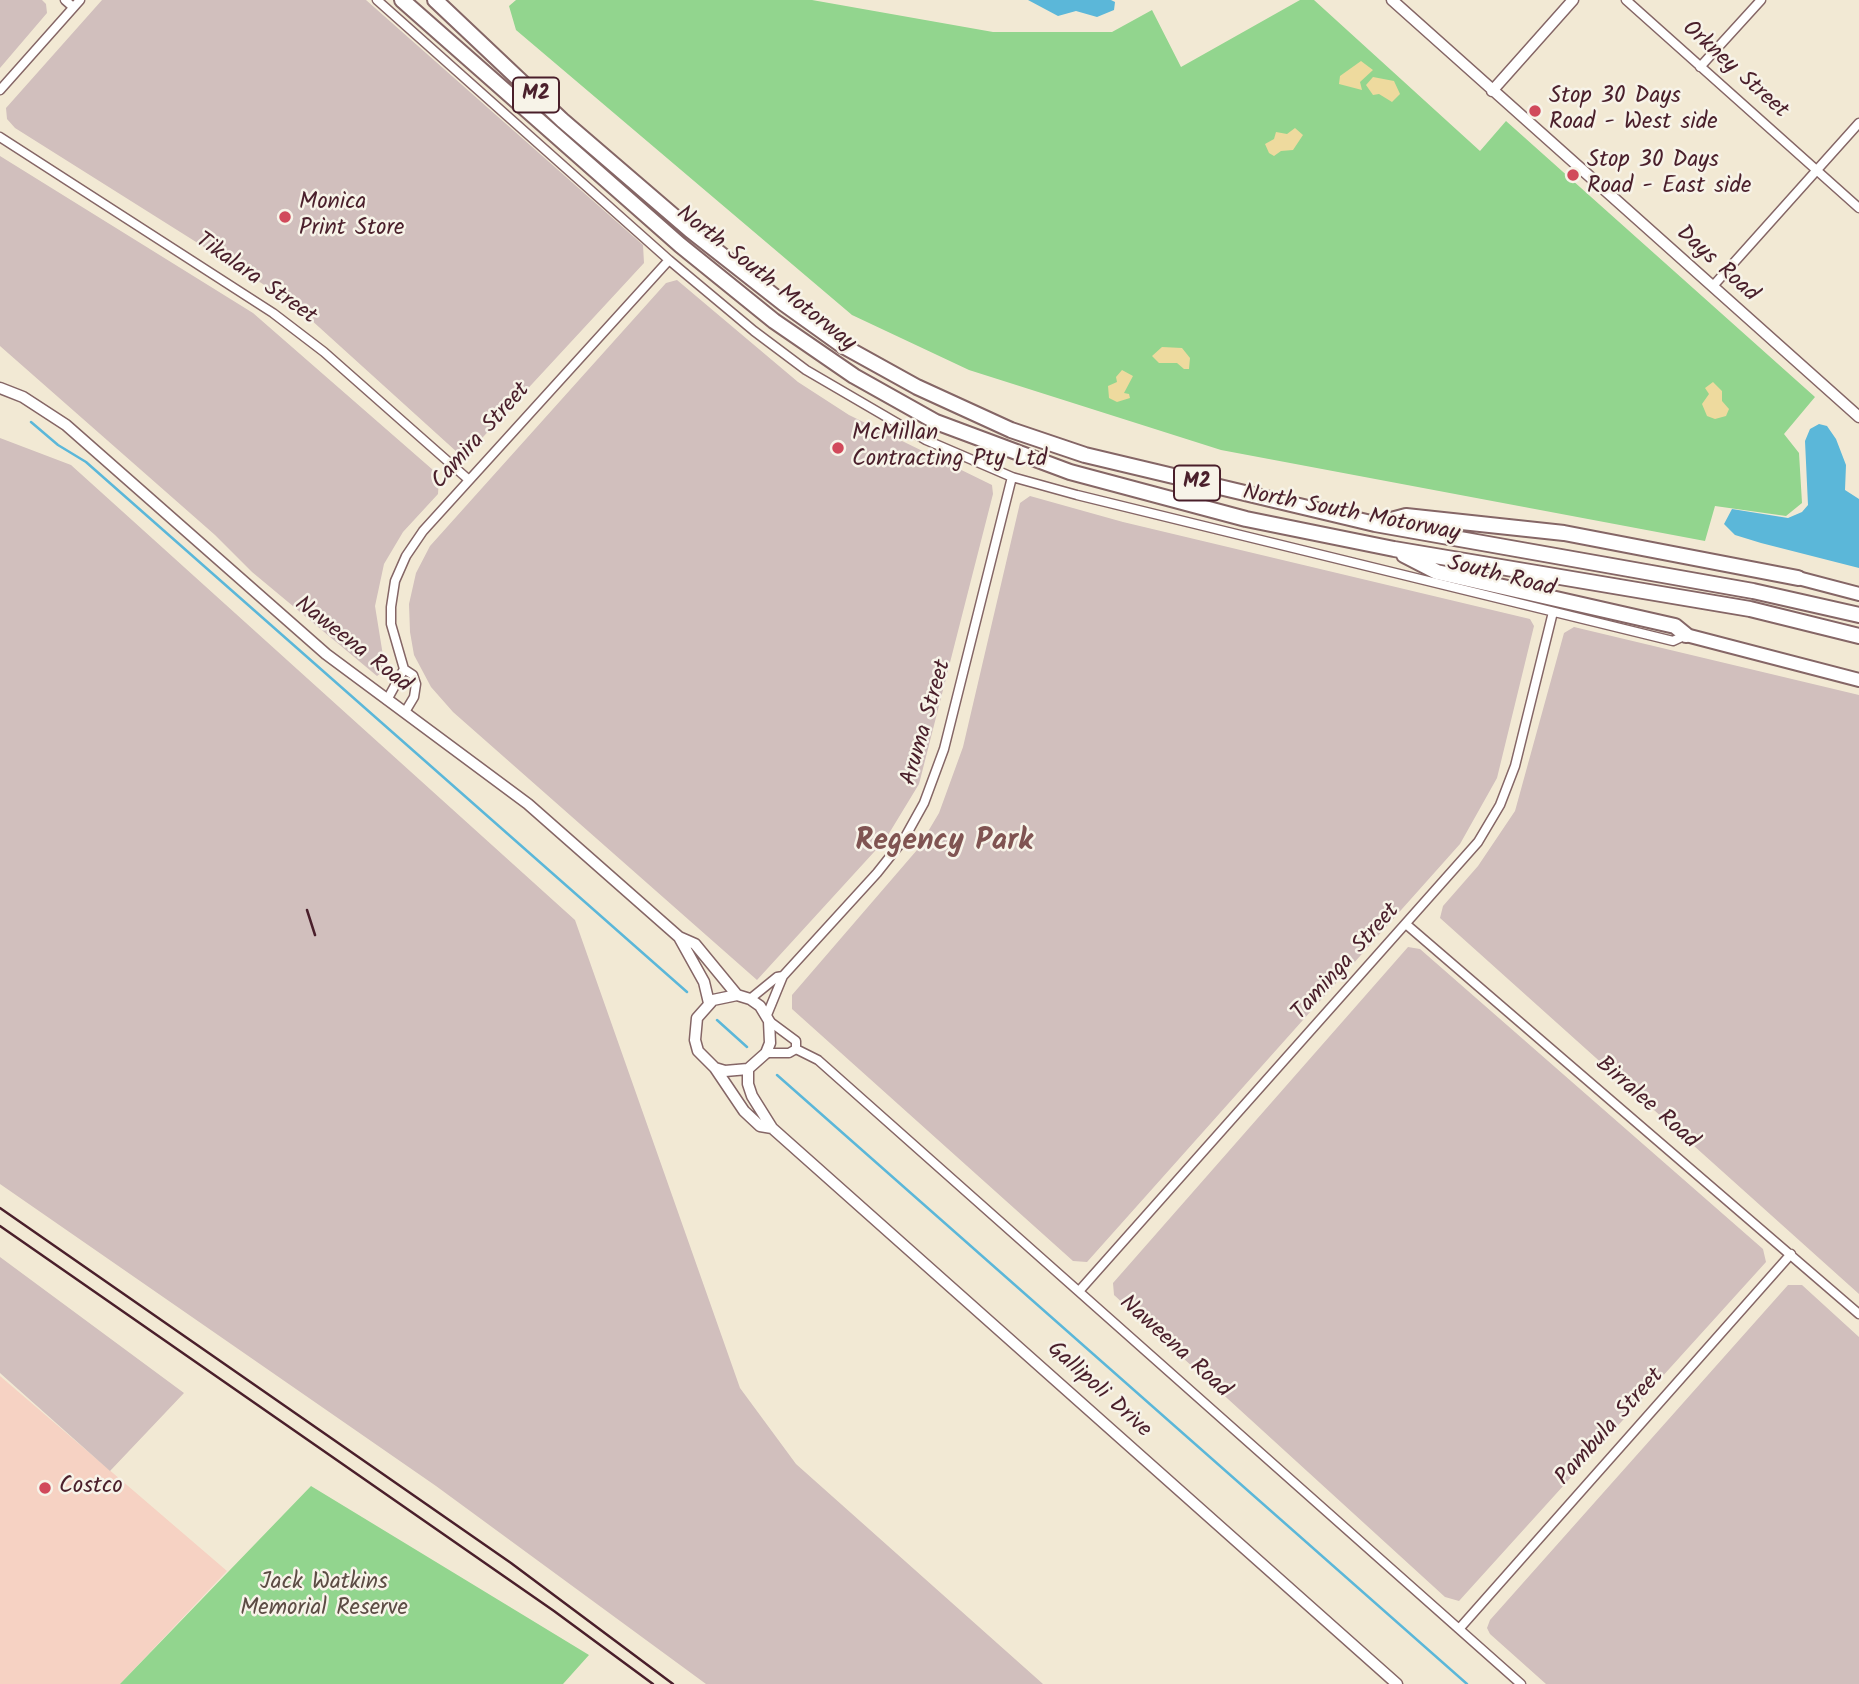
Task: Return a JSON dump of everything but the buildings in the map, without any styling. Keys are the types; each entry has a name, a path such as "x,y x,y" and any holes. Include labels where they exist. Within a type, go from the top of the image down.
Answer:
{"highway":[{"name":"North South Motorway","path":"402,0 680,245 774,321 854,376 936,422 1070,472 1245,519 1394,549 1737,607 1822,625 1859,636"},
{"name":"North South Motorway","path":"435,0 562,120 690,230 783,303 864,358 917,387 1011,430 1073,451 1238,494 1375,524 1826,606 1859,615"},
{"path":"1375,524 1406,516 1564,533 1798,578 1859,594"},
{"path":"1394,549 1437,572 1675,626 1686,635"},
{"name":"South Road","path":"1686,635 1859,680"}],"street":[{"path":"0,90 77,4 65,0"},
{"name":"South Road","path":"377,0 669,260 754,331 838,390 926,440 1012,477 1244,538 1673,641 1686,635"},
{"name":"Days Road","path":"1392,0 1859,417"},
{"path":"1492,91 1573,0"},
{"name":"Orkney Street","path":"1626,0 1859,208"},
{"path":"1700,67 1761,0"},
{"path":"1713,286 1859,123"},
{"name":"Tikalara Street","path":"0,137 273,313 324,352 468,481"},
{"name":"Camira Street","path":"405,712 414,697 416,684 413,676 404,669 391,624 395,582 406,556 423,531 669,260"},
{"name":"Naweena Road","path":"0,388 44,410 82,438 326,654 502,781 679,937 695,944 737,995"},
{"name":"Aruma Street","path":"768,1018 783,976 877,873 904,839 924,803 944,748 1012,477"},
{"name":"Taminga Street","path":"1080,1290 1478,842 1500,804 1515,766 1553,612"},
{"path":"387,700 404,669"},
{"name":"Birralee Road","path":"1407,925 1859,1314"},
{"name":"Naweena Road","path":"679,937 704,982 709,1003"},
{"name":"Aruma Street","path":"750,999 778,976 783,976"},
{"path":"725,995 737,995 750,999 768,1018 770,1042 766,1053 748,1069 725,1071 715,1068 698,1051 695,1040 697,1018 709,1003 725,995"},
{"name":"Naweena Road","path":"768,1018 796,1041 796,1049 818,1060 1521,1684"},
{"path":"766,1053 789,1053 796,1049"},
{"name":"Gallipoli Drive","path":"715,1068 744,1111 760,1126 772,1128"},
{"name":"Gallipoli Drive","path":"748,1069 748,1084 752,1096 772,1128 1397,1684"},
{"name":"Pambula Street","path":"1459,1629 1791,1254"}],"shaded area":[{"path":"0,0 42,0 46,4 47,13 0,68"},
{"path":"102,0 366,0 643,245 644,263 471,450 458,453 309,318 266,286 15,128 7,119 6,108"},
{"path":"0,156 253,313 439,478 438,494 403,532 384,564 375,606 385,668 377,676 252,572 215,535 0,346"},
{"path":"677,280 798,382 849,415 992,485 993,494 919,784 885,840 757,980 453,712 431,687 414,655 410,632 409,604 416,573 430,546 666,283"},
{"path":"0,438 71,465 575,920 740,1388 796,1464 1043,1684 706,1684 436,1486 0,1184"},
{"path":"1030,496 1123,522 1530,619 1534,626 1497,778 1460,844 1087,1262 1073,1261 792,1009 792,995 917,850 939,813 963,747 1020,503"},
{"path":"1574,627 1859,695 1859,1294 1440,918 1443,906 1478,866 1515,811 1564,633"},
{"path":"1408,947 1420,949 1763,1249 1766,1262 1459,1601 1445,1597 1114,1295 1113,1283"},
{"path":"0,1257 184,1393 110,1471 0,1373"},
{"path":"1788,1285 1802,1285 1859,1337 1859,1684 1546,1684 1490,1634 1487,1628 1490,1620"},
{"name":"Costco","path":"0,1376 227,1571 120,1684 0,1684"}],"green space":[{"path":"516,0 812,0 993,32 1112,32 1152,10 1181,67 1300,0 1314,0 1480,151 1506,121 1815,397 1784,434 1799,453 1802,503 1786,516 1715,506 1705,541 1221,450 969,370 852,315 516,30 509,6"},
{"name":"Jack Watkins Memorial Reserve","path":"311,1486 589,1655 563,1684 120,1684"}],"sand":[{"path":"1361,61 1373,70 1360,82 1362,90 1339,84 1340,76"},
{"path":"1373,77 1394,81 1400,94 1392,102 1379,94 1373,95 1366,85"},
{"path":"1295,128 1303,135 1293,150 1281,151 1274,156 1269,153 1265,144 1274,139 1276,132 1287,134"},
{"path":"1162,347 1182,348 1190,358 1189,369 1184,369 1177,363 1159,363 1152,356"},
{"path":"1122,370 1133,376 1124,393 1129,394 1130,398 1117,402 1109,398 1108,386 1117,382 1116,377"},
{"path":"1713,382 1722,391 1722,401 1729,409 1726,416 1715,419 1707,416 1702,404 1709,394 1705,388"}],"water":[{"path":"1028,0 1115,2 1114,10 1097,17 1076,11 1058,16"},
{"path":"1819,424 1827,426 1836,439 1846,465 1845,490 1859,499 1859,568 1735,535 1724,524 1732,509 1788,518 1802,512 1808,505 1805,441 1810,429"}],"waterway":[{"path":"31,422 58,445 86,462 687,992"},
{"path":"717,1020 747,1047"},
{"path":"777,1075 1467,1684"}],"railway":[{"path":"307,910 315,935"},
{"path":"0,1208 511,1563 673,1684"},
{"path":"0,1226 554,1611 653,1684"}],"place":[{"name":"Stop 30 Days Road - West side","path":"1535,111"},
{"name":"Stop 30 Days Road - East side","path":"1573,175"},
{"name":"Monica Print Store","path":"285,217"},
{"name":"McMillan Contracting Pty Ltd","path":"838,448"},
{"name":"Costco","path":"45,1488"}],"district":[{"name":"Regency Park","path":"944,844"}]}
